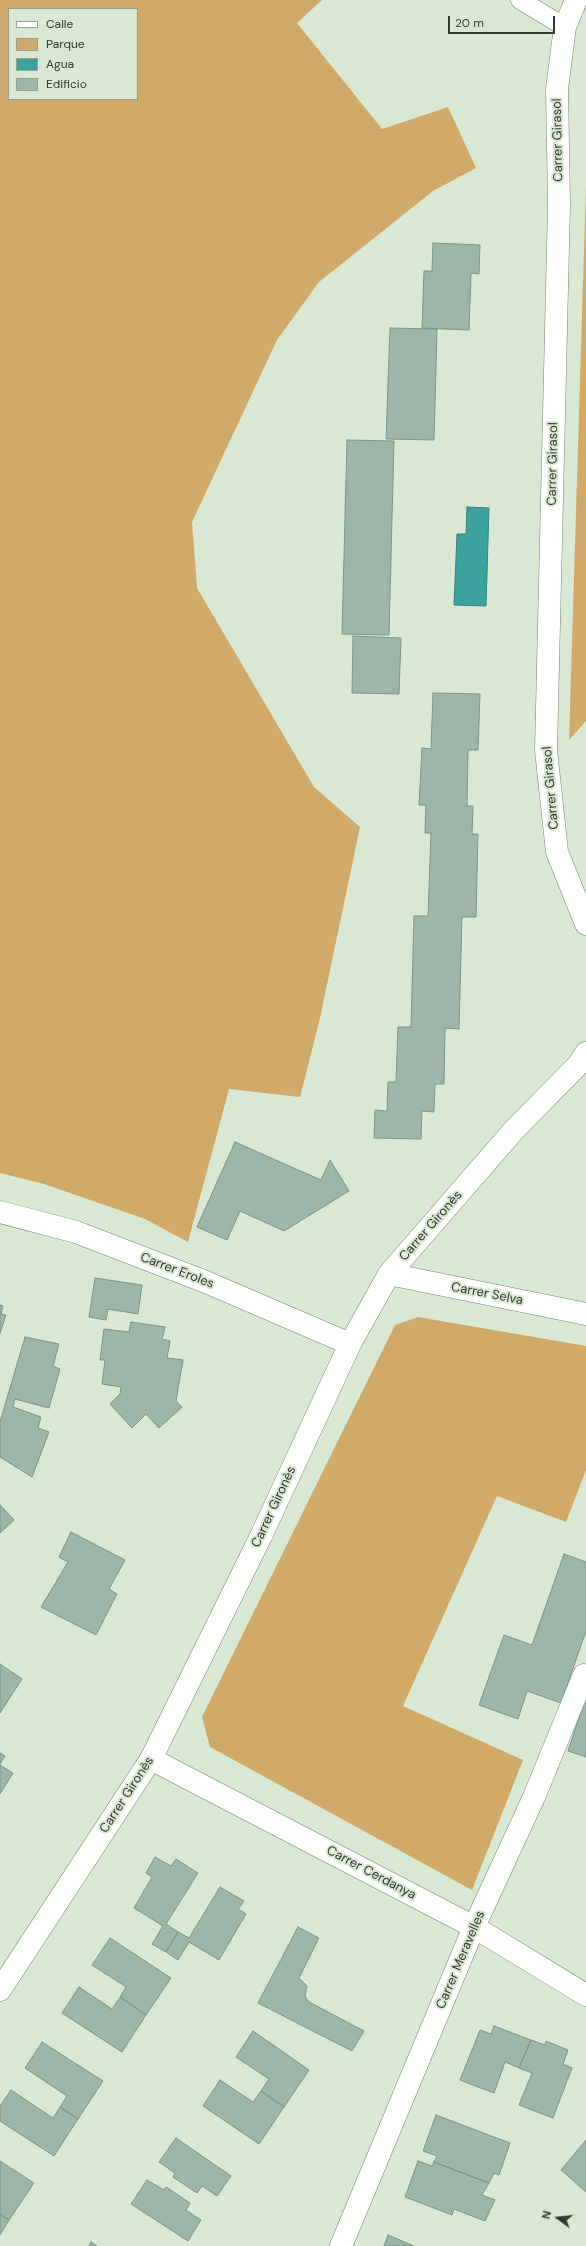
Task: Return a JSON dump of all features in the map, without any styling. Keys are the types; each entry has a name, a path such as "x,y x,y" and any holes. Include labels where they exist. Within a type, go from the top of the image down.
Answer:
{"street":[{"name":"Carrer Girasol","path":"576,0 565,27 557,90 560,204 546,750 557,852 586,924"},
{"name":"Carrer Gironès","path":"0,1990 151,1758 261,1536 350,1344 389,1274 514,1130 578,1064 586,1053"},
{"name":"Carrer Eroles","path":"0,1212 76,1232 206,1282 350,1344"},
{"name":"Carrer Selva","path":"389,1274 586,1314"},
{"name":"Carrer Meravelles","path":"341,2246 474,1927 534,1797 584,1675"},
{"name":"Carrer Cerdanya","path":"151,1758 474,1927 586,1995"}],"lane":[{"path":"520,0 565,27"}],"green space":[{"path":"0,0 322,0 297,23 382,129 448,107 476,168 433,191 319,282 277,340 192,522 197,588 314,787 360,827 320,1018 300,1097 229,1089 188,1242 145,1219 44,1184 0,1173"},
{"path":"586,185 586,721 569,740"},
{"path":"418,1317 586,1346 586,1470 566,1522 497,1496 403,1706 523,1760 472,1890 210,1747 202,1717 395,1325"}],"water":[{"path":"467,507 489,508 486,606 454,605 457,534 466,534"}],"building":[{"path":"433,243 480,245 479,274 471,273 469,330 422,328 424,271 432,271"},
{"path":"390,328 437,329 434,440 386,439"},
{"path":"347,440 394,441 389,635 342,634"},
{"path":"353,636 401,638 399,694 352,693"},
{"path":"433,693 480,694 478,750 468,750 467,806 473,806 472,834 478,834 476,917 462,917 459,1029 445,1028 444,1084 435,1084 434,1112 422,1111 421,1139 374,1138 375,1110 387,1111 388,1082 396,1082 398,1027 411,1027 414,916 428,916 431,833 425,833 426,805 419,805 422,748 431,749"},
{"path":"235,1142 321,1180 330,1160 349,1191 284,1231 240,1211 227,1240 197,1227"},
{"path":"95,1278 142,1285 138,1314 108,1309 106,1320 89,1317"},
{"path":"0,1305 3,1306 1,1314 6,1315 0,1333"},
{"path":"131,1322 165,1327 162,1339 170,1341 167,1358 183,1360 176,1401 182,1407 159,1428 146,1414 132,1428 110,1404 120,1394 121,1387 102,1384 105,1360 100,1360 104,1329 129,1332"},
{"path":"25,1337 59,1344 53,1366 60,1369 49,1408 15,1399 13,1407 41,1417 38,1428 49,1432 32,1477 0,1457 0,1422"},
{"path":"0,1505 14,1520 0,1533"},
{"path":"71,1532 125,1560 109,1589 117,1594 96,1635 41,1607 68,1562 59,1557"},
{"path":"564,1554 586,1562 586,1631 561,1703 527,1691 518,1719 479,1705 504,1635 532,1645"},
{"path":"0,1664 22,1679 0,1713"},
{"path":"586,1697 586,1757 568,1751"},
{"path":"0,1753 5,1756 0,1764"},
{"path":"0,1765 13,1773 0,1794"},
{"path":"155,1857 171,1866 176,1859 198,1873 166,1924 178,1932 166,1952 152,1944 163,1926 134,1908 152,1877 146,1873"},
{"path":"220,1887 244,1901 238,1909 246,1914 219,1960 189,1942 178,1960 166,1952 178,1932 189,1938"},
{"path":"298,1927 319,1938 299,1978 307,1986 305,1996 309,2002 364,2031 352,2051 258,2003"},
{"path":"110,1938 171,1978 146,2015 120,1997 126,1987 92,1965"},
{"path":"79,1987 112,2009 120,1997 146,2015 122,2052 62,2013"},
{"path":"494,2026 531,2040 519,2068 505,2062 494,2093 460,2080 480,2030 491,2034"},
{"path":"253,2031 309,2070 284,2107 261,2091 269,2079 236,2057"},
{"path":"531,2040 545,2045 546,2041 568,2050 563,2064 572,2068 553,2118 519,2105 532,2073 519,2068"},
{"path":"42,2042 103,2081 78,2119 60,2107 67,2096 25,2068"},
{"path":"220,2080 253,2102 261,2091 284,2107 259,2144 203,2106"},
{"path":"11,2090 53,2118 60,2107 78,2119 54,2156 0,2121 0,2106"},
{"path":"436,2115 510,2143 499,2175 494,2173 489,2183 434,2162 437,2156 423,2151"},
{"path":"176,2138 231,2176 217,2196 202,2186 197,2193 173,2177 175,2173 159,2162"},
{"path":"586,2140 586,2192 561,2170"},
{"path":"0,2161 34,2183 9,2220 0,2214"},
{"path":"418,2161 432,2166 434,2162 489,2183 482,2195 495,2200 485,2221 454,2209 452,2215 405,2197"},
{"path":"147,2180 164,2190 166,2187 190,2203 186,2210 201,2220 188,2241 131,2204"},
{"path":"0,2214 9,2220 0,2235"},
{"path":"388,2235 414,2246 384,2246"},
{"path":"91,2242 97,2246 89,2246"}]}
